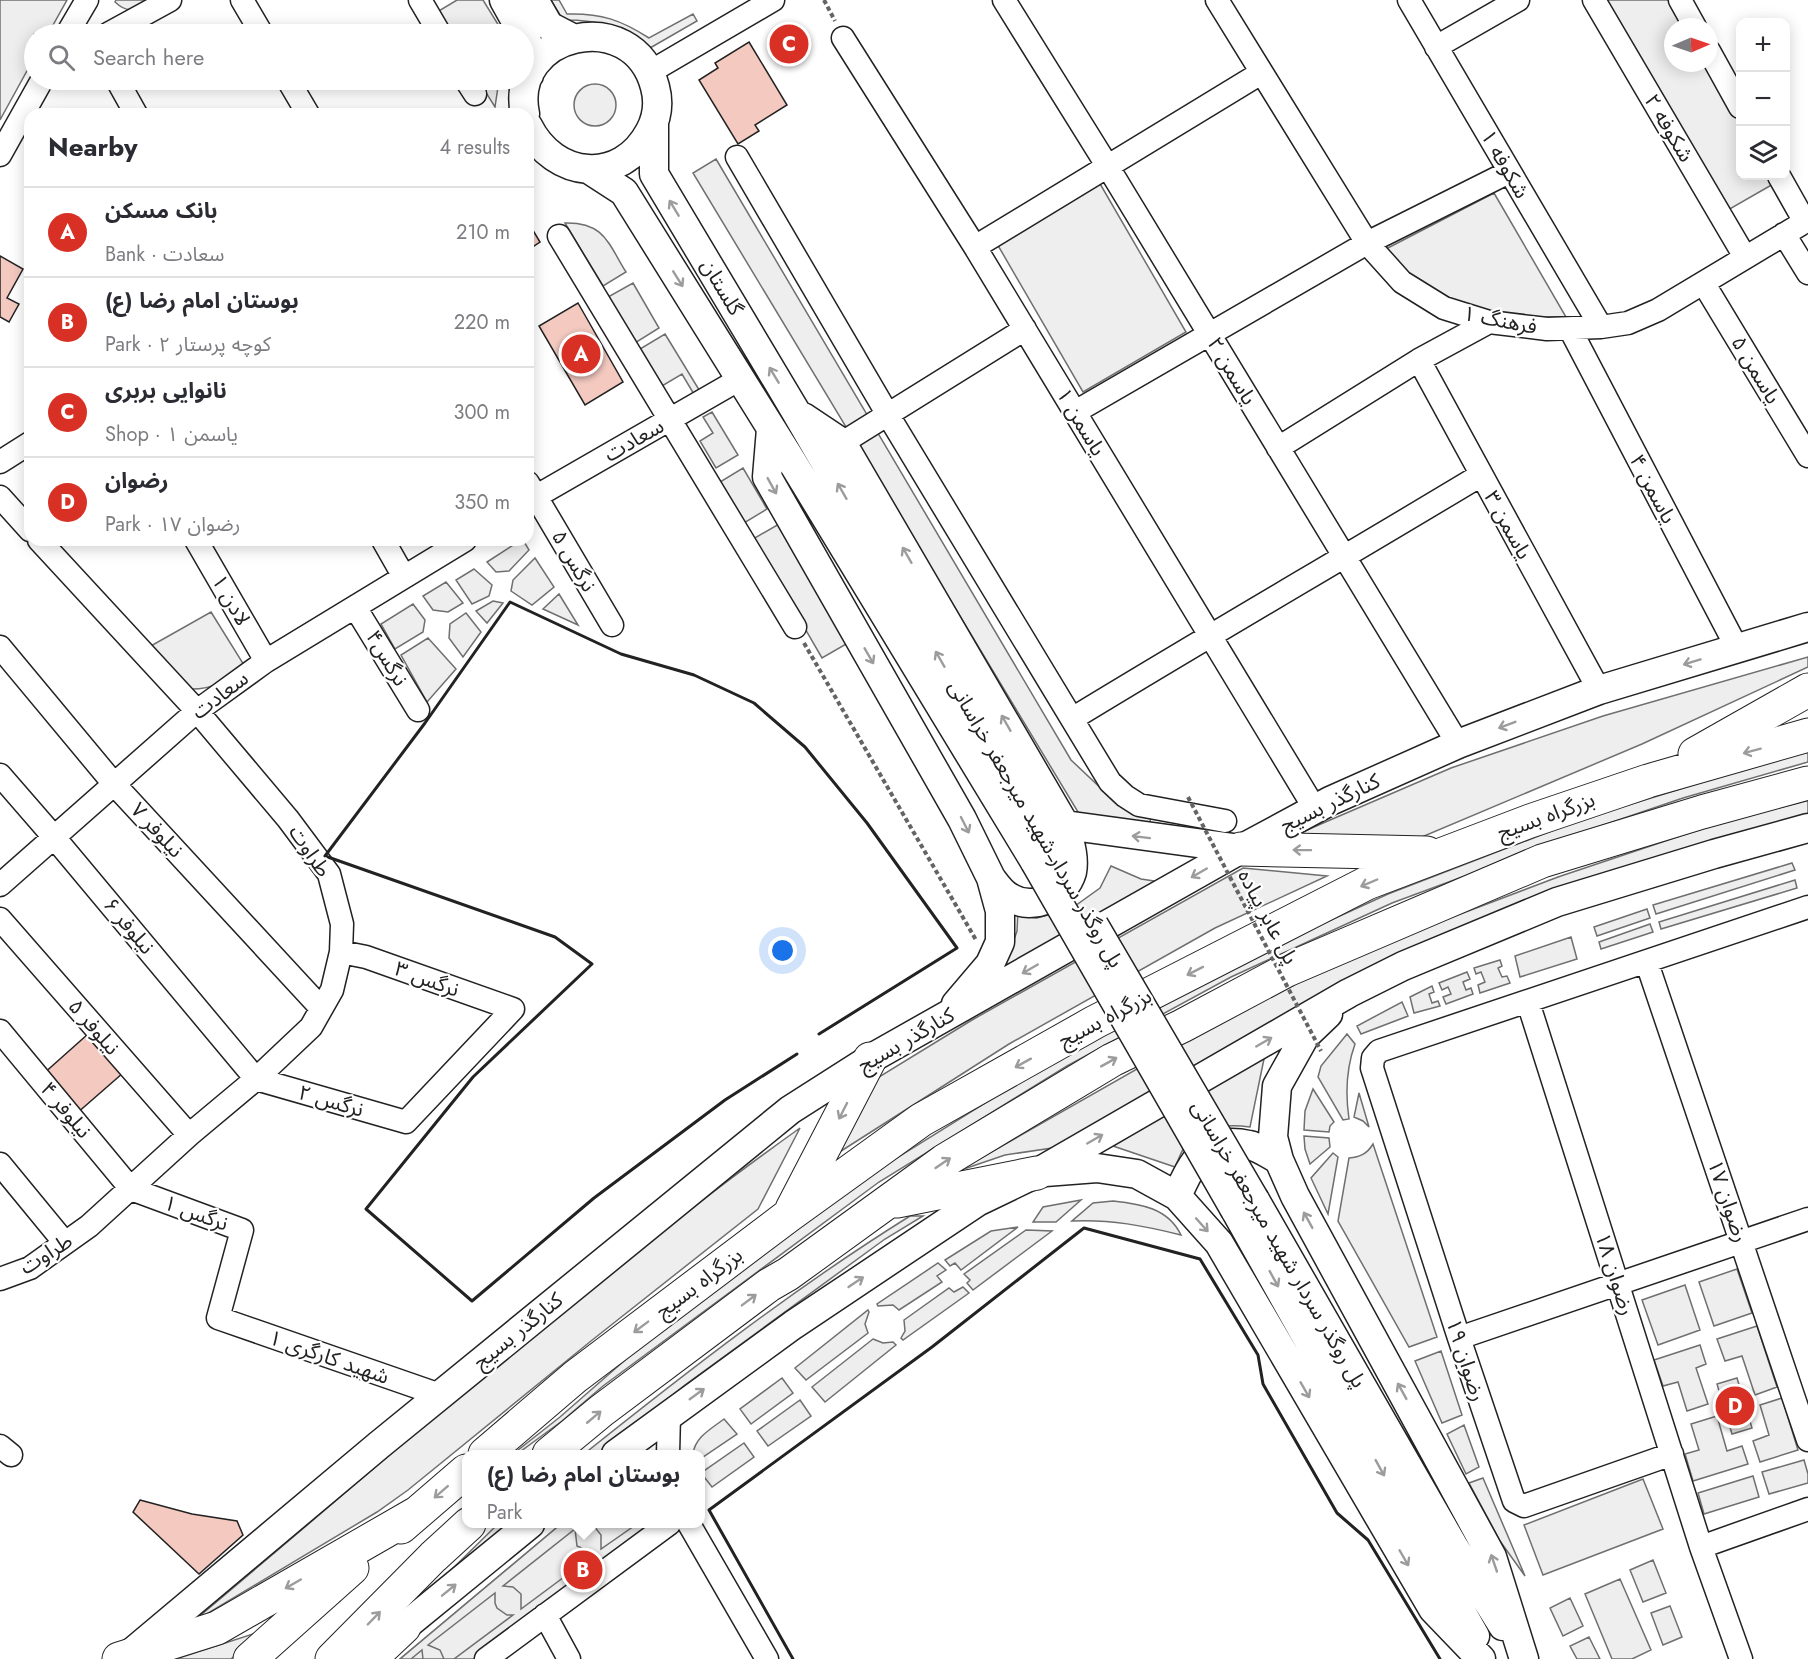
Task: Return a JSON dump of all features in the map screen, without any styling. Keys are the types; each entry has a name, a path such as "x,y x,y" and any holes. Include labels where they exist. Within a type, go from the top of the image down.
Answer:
{"highway":[{"path":"1648,781 1808,690"},
{"name":"بزرگراه بسیج","path":"491,1450 576,1377 788,1216 921,1120 1095,1022 1367,883 1530,821 1648,781 1808,735"},
{"name":"بزرگراه بسیج","path":"555,1450 601,1411 769,1285 788,1274 944,1161 1112,1060 1287,970 1542,861 1702,812 1808,783"},
{"path":"1241,849 1444,854"},
{"path":"788,1216 870,1059"},
{"path":"884,1204 1037,1173"},
{"path":"250,1659 315,1599 462,1474"},
{"path":"122,1658 217,1628 417,1513"},
{"path":"332,1659 465,1528"},
{"path":"370,1659 404,1627"}],"main road":[{"path":"504,0 517,24"},
{"path":"534,0 549,26 572,38"},
{"path":"534,68 554,46 572,38 594,36 617,41 636,54 650,72"},
{"name":"گلستان","path":"650,72 656,89 657,107 654,124 654,174 796,412 828,443"},
{"path":"525,90 525,108"},
{"path":"534,142 552,157 570,166 590,170 611,166 629,157 644,142 654,124"},
{"name":"گلستان","path":"590,170 624,192 791,460"},
{"path":"771,429 767,477 962,819 992,878 1000,890 1011,899 1033,903 1054,897 1071,874 1073,859 1065,825 828,443"},
{"name":"پل روگذر سردار شهید میرجعفر خراسانی","path":"828,443 1045,858 1443,1554"},
{"name":"پل روگذر سردار شهید میرجعفر خراسانی","path":"791,460 1045,858"},
{"name":"کنارگذر بسیج","path":"122,1658 790,1110 870,1059 1315,809 1458,744 1599,690 1808,627"},
{"path":"1065,825 1241,849"},
{"path":"623,1450 793,1325 977,1202 1037,1173 1349,993 1403,966 1557,902 1808,828"},
{"path":"945,1017 990,964 1000,942 1000,911 992,878"},
{"path":"1349,993 1305,1036 1277,1086 1274,1137 1279,1160 1300,1206 1492,1557 1524,1659"},
{"path":"1177,1196 1187,1174 1202,1153 1221,1142 1251,1145 1279,1160"},
{"path":"1037,1173 1097,1168 1137,1174 1177,1196 1219,1243 1433,1609 1481,1659"},
{"path":"404,1627 525,1528"},
{"path":"1443,1554 1524,1659"},
{"path":"1443,1554 1488,1659"}],"street":[{"path":"126,24 170,0"},
{"path":"243,0 256,24"},
{"path":"650,72 773,0"},
{"name":"یاسمن ۲","path":"1004,0 1458,744"},
{"name":"فرهنگ ۱","path":"1217,0 1367,243 1402,282 1444,308 1488,322 1547,329 1601,327 1628,322 1658,310 1704,284 1806,221"},
{"name":"شکوفه ۱","path":"1409,0 1601,327"},
{"path":"1436,47 1518,0"},
{"name":"شکوفه ۲","path":"1594,0 1745,257"},
{"path":"1680,0 1690,18"},
{"path":"428,3 436,24"},
{"path":"74,24 83,7"},
{"path":"83,7 88,24"},
{"name":"یاسمن ۱","path":"843,38 975,247 1315,809"},
{"path":"1718,67 1736,100"},
{"path":"975,247 1262,73"},
{"path":"26,108 36,90"},
{"path":"123,90 133,108"},
{"path":"294,90 304,108"},
{"path":"0,155 24,112"},
{"path":"737,157 888,415 1110,782 1139,805 1225,821"},
{"path":"1075,412 1367,243 1509,172"},
{"path":"1781,180 1806,221"},
{"path":"1784,234 1808,273"},
{"path":"559,236 795,627"},
{"name":"یاسمن ۵","path":"1704,284 1808,456"},
{"path":"1278,448 1419,360 1488,322"},
{"path":"828,443 888,415 1025,329"},
{"name":"یاسمن ۴","path":"1570,329 1737,648"},
{"name":"یاسمن ۳","path":"1419,360 1599,690"},
{"name":"سعادت","path":"534,491 671,419 740,379"},
{"path":"0,462 24,447"},
{"path":"1072,719 1481,475"},
{"path":"0,497 24,523"},
{"name":"نرگس ۵","path":"534,498 612,625"},
{"name":"طراوت","path":"0,1279 30,1268 89,1226 189,1135 256,1079 311,1027 332,990 341,952 342,924 329,874 288,819 196,711 45,546"},
{"name":"لادن ۱","path":"199,546 266,661"},
{"path":"386,546 404,577"},
{"name":"سعادت","path":"0,885 196,711 266,661 455,546"},
{"name":"نرگس۴","path":"355,607 418,710"},
{"name":"نیلوفر ۷","path":"0,647 114,784 321,1008"},
{"name":"نیلوفر ۶","path":"0,776 54,836 256,1079"},
{"path":"1528,1002 1808,908"},
{"name":"نیلوفر ۵","path":"0,919 189,1135"},
{"name":"نرگس ۳","path":"341,952 366,957 513,1009 406,1122"},
{"name":"رضوان ۱۷","path":"1647,963 1808,1440"},
{"name":"رضوان ۱۹","path":"1528,1002 1379,1051 1372,1058 1372,1068 1514,1501 1524,1506 1672,1454"},
{"name":"رضوان ۱۸","path":"1528,1002 1701,1547 1741,1659"},
{"name":"نیلوفر ۴","path":"0,1031 131,1189"},
{"name":"نرگس ۲","path":"256,1079 406,1122"},
{"path":"0,1164 65,1243"},
{"name":"نرگس ۱","path":"131,1189 242,1230 218,1318"},
{"path":"1459,1338 1808,1219"},
{"name":"شهید کارگری ۱","path":"218,1318 440,1395"},
{"path":"668,1450 669,1415"},
{"path":"1701,1547 1808,1509"},
{"path":"486,1659 664,1528"},
{"path":"691,1528 767,1659"},
{"path":"545,1615 569,1659"}],"path":[{"path":"795,627 990,964"},
{"name":"پل عابر پیاده","path":"1188,797 1321,1051"}],"shaded area":[{"path":"0,0 67,0 54,24 24,24 24,76 0,120"},
{"path":"116,0 152,0 129,10 120,6 115,2"},
{"path":"457,0 483,0 498,24 444,24 437,12"},
{"path":"551,0 559,0 567,14 601,16 649,38 693,14 697,21 650,48 618,29 600,23 563,20"},
{"path":"1606,0 1668,0 1679,18 1664,18 1664,72 1710,72 1736,117 1736,180 1773,180 1775,183 1728,210"},
{"path":"595,84 610,90 616,105 610,120 595,126 580,120 574,105 580,90"},
{"path":"484,90 498,90 495,107"},
{"path":"716,159 1071,760 1105,792 1151,814 1149,831 1081,817 693,173"},
{"path":"1099,182 1186,332 1083,392 996,242"},
{"path":"1494,193 1566,317 1509,315 1468,306 1421,283 1382,251"},
{"path":"565,223 588,226 597,230 609,243 626,272 603,286"},
{"path":"633,283 659,328 635,343 608,297"},
{"path":"665,334 701,393 695,396 682,374 662,386 640,349"},
{"path":"712,412 738,455 716,468 700,441 713,433 703,417"},
{"path":"743,468 767,509 744,523 720,482"},
{"path":"779,524 848,643 822,658 753,539"},
{"path":"512,546 527,546 529,550 509,571 496,572 487,562"},
{"path":"535,558 554,587 532,605 511,591 513,580"},
{"path":"474,569 492,585 489,596 472,604 456,580"},
{"path":"446,582 463,603 448,612 433,610 423,596"},
{"path":"559,594 578,625 543,609"},
{"path":"493,601 503,603 487,623 476,611"},
{"path":"413,604 425,620 423,632 395,649 381,624"},
{"path":"211,612 244,665 231,676 213,686 188,689 149,647"},
{"path":"466,613 481,632 463,657 449,638 450,624"},
{"path":"428,638 456,669 427,702 401,655"},
{"path":"1808,657 1808,667 1642,744 1410,842 1279,842 1451,768 1603,716"},
{"path":"1808,752 1808,762 1683,798 1586,831 1392,903 1231,977 1067,1066 879,1182 603,1386 562,1421 522,1450 518,1450 560,1417 664,1326 874,1172 1061,1056 1226,968 1388,894 1580,820 1777,759"},
{"path":"1808,800 1808,816 1566,890 1066,1146 1005,1155 958,1171 1230,1016 1296,984 1442,921 1558,877 1701,829"},
{"path":"1792,863 1795,870 1656,914 1653,905"},
{"path":"1111,866 1141,879 1167,883 1002,974 1017,931 1018,909 1030,917 1037,918 1072,908 1100,888"},
{"path":"1243,868 1327,876 1215,928 1009,1044 827,1160 874,1080 972,1020"},
{"path":"1795,880 1797,888 1661,929 1659,922"},
{"path":"1647,909 1650,918 1597,936 1594,927"},
{"path":"1650,924 1653,932 1601,949 1599,942"},
{"path":"1571,937 1577,959 1520,977 1515,956"},
{"path":"1500,960 1502,966 1498,968 1502,977 1507,976 1510,983 1480,993 1478,985 1485,982 1481,972 1476,974 1474,968"},
{"path":"1467,972 1470,979 1463,982 1466,990 1471,988 1473,994 1446,1004 1443,997 1451,994 1448,987 1442,990 1439,983"},
{"path":"1432,986 1434,992 1429,994 1432,1003 1438,1001 1440,1006 1414,1013 1410,997"},
{"path":"1402,1002 1408,1016 1361,1034 1357,1026"},
{"path":"1347,1034 1355,1044 1347,1081 1349,1119 1343,1120 1318,1077 1321,1066"},
{"path":"1265,1054 1250,1127 1224,1126 1199,1134 1185,1146 1175,1167 1113,1146"},
{"path":"1313,1089 1334,1122 1329,1132 1304,1130 1305,1111"},
{"path":"1359,1093 1369,1127 1354,1117"},
{"path":"800,1128 758,1209 408,1490 377,1512 190,1624 566,1307 721,1186"},
{"path":"1304,1136 1329,1138 1330,1147 1310,1164 1305,1149"},
{"path":"1373,1144 1437,1337 1409,1347 1338,1221 1349,1158 1363,1154"},
{"path":"1333,1153 1338,1157 1328,1214 1311,1178"},
{"path":"1081,1200 1056,1222 1033,1222 1043,1207"},
{"path":"1113,1201 1143,1206 1161,1213 1169,1219 1181,1235 1127,1224 1072,1221 1093,1203"},
{"path":"910,1216 923,1216 885,1239 685,1385 604,1450 589,1450 744,1330"},
{"path":"1018,1227 961,1270 955,1263 950,1266 945,1260 991,1231"},
{"path":"1026,1230 1052,1231 973,1290 967,1283 970,1280 964,1274"},
{"path":"938,1263 946,1270 937,1276 942,1282 899,1310 893,1305 878,1306 877,1304"},
{"path":"1737,1269 1752,1313 1714,1326 1699,1282"},
{"path":"1685,1285 1700,1330 1658,1345 1642,1300"},
{"path":"963,1287 969,1293 903,1340 901,1338 905,1331 904,1320 949,1288 954,1292"},
{"path":"868,1310 865,1324 868,1333 806,1380 795,1368"},
{"path":"1757,1326 1777,1387 1755,1395 1742,1356 1725,1361 1717,1339"},
{"path":"873,1339 883,1343 893,1342 896,1345 825,1402 812,1387"},
{"path":"1700,1345 1706,1364 1696,1368 1708,1404 1687,1411 1678,1382 1663,1386 1654,1360"},
{"path":"1441,1351 1462,1415 1442,1423 1415,1361"},
{"path":"782,1378 793,1393 751,1424 740,1409"},
{"path":"1737,1378 1752,1428 1732,1434 1717,1384"},
{"path":"1782,1398 1798,1450 1760,1462 1753,1441 1769,1435 1760,1405"},
{"path":"800,1400 811,1416 768,1446 757,1431"},
{"path":"1717,1416 1727,1451 1742,1446 1748,1464 1693,1481 1685,1454 1699,1450 1691,1424"},
{"path":"724,1419 737,1434 705,1456 705,1450 694,1450 700,1438"},
{"path":"1464,1425 1479,1467 1466,1474 1447,1434"},
{"path":"744,1443 754,1457 712,1487 705,1478 705,1470"},
{"path":"1804,1460 1808,1483 1769,1494 1762,1472"},
{"path":"1753,1476 1759,1497 1704,1514 1698,1493"},
{"path":"1483,1478 1525,1576 1500,1541 1469,1483"},
{"path":"1643,1479 1663,1529 1543,1575 1524,1525"},
{"path":"494,1528 508,1528 447,1574"},
{"path":"556,1528 650,1528 474,1659 400,1659"},
{"path":"556,1528 596,1528 601,1535 601,1549 631,1528 650,1528 474,1659 454,1659 513,1615 507,1615 497,1608 495,1593 428,1645 440,1650 444,1659 423,1659 422,1650 411,1659 400,1659","holes":["575,1529 577,1546 595,1554 521,1609 521,1594 513,1587 503,1586"]},
{"path":"1653,1560 1666,1593 1643,1602 1630,1570"},
{"path":"1620,1579 1651,1650 1632,1659 1612,1659 1585,1594"},
{"path":"1570,1598 1583,1626 1563,1636 1550,1608"},
{"path":"1670,1606 1682,1637 1663,1645 1651,1613"},
{"path":"262,1631 231,1659 176,1659"},
{"path":"1589,1637 1600,1659 1577,1659 1570,1646"}],"building":[{"path":"749,42 787,105 755,125 759,131 738,144 699,80 718,68 715,63"},
{"path":"534,232 540,242 534,246"},
{"path":"0,256 23,269 7,298 19,304 9,322 0,317"},
{"path":"578,303 623,382 585,405 539,326"},
{"path":"88,1034 123,1073 76,1114 42,1075"},
{"path":"140,1500 192,1514 237,1521 243,1535 199,1574 133,1512"}],"wall":[{"path":"797,1054 725,1100 594,1198 472,1301 366,1209 473,1077 592,964 555,937 325,856 425,723 510,602 621,654 694,675 754,703 805,747 867,823 957,948 819,1034"},
{"path":"793,1659 709,1510 932,1347 1084,1228 1200,1259 1258,1355 1263,1384 1337,1513 1368,1540 1440,1659"}],"place":[{"name":"نانوایی بربری","path":"789,44"},
{"name":"بانک مسکن","path":"581,354"},
{"name":"رضوان","path":"1735,1406"},
{"name":"بوستان امام رضا (ع)","path":"583,1570"}]}
